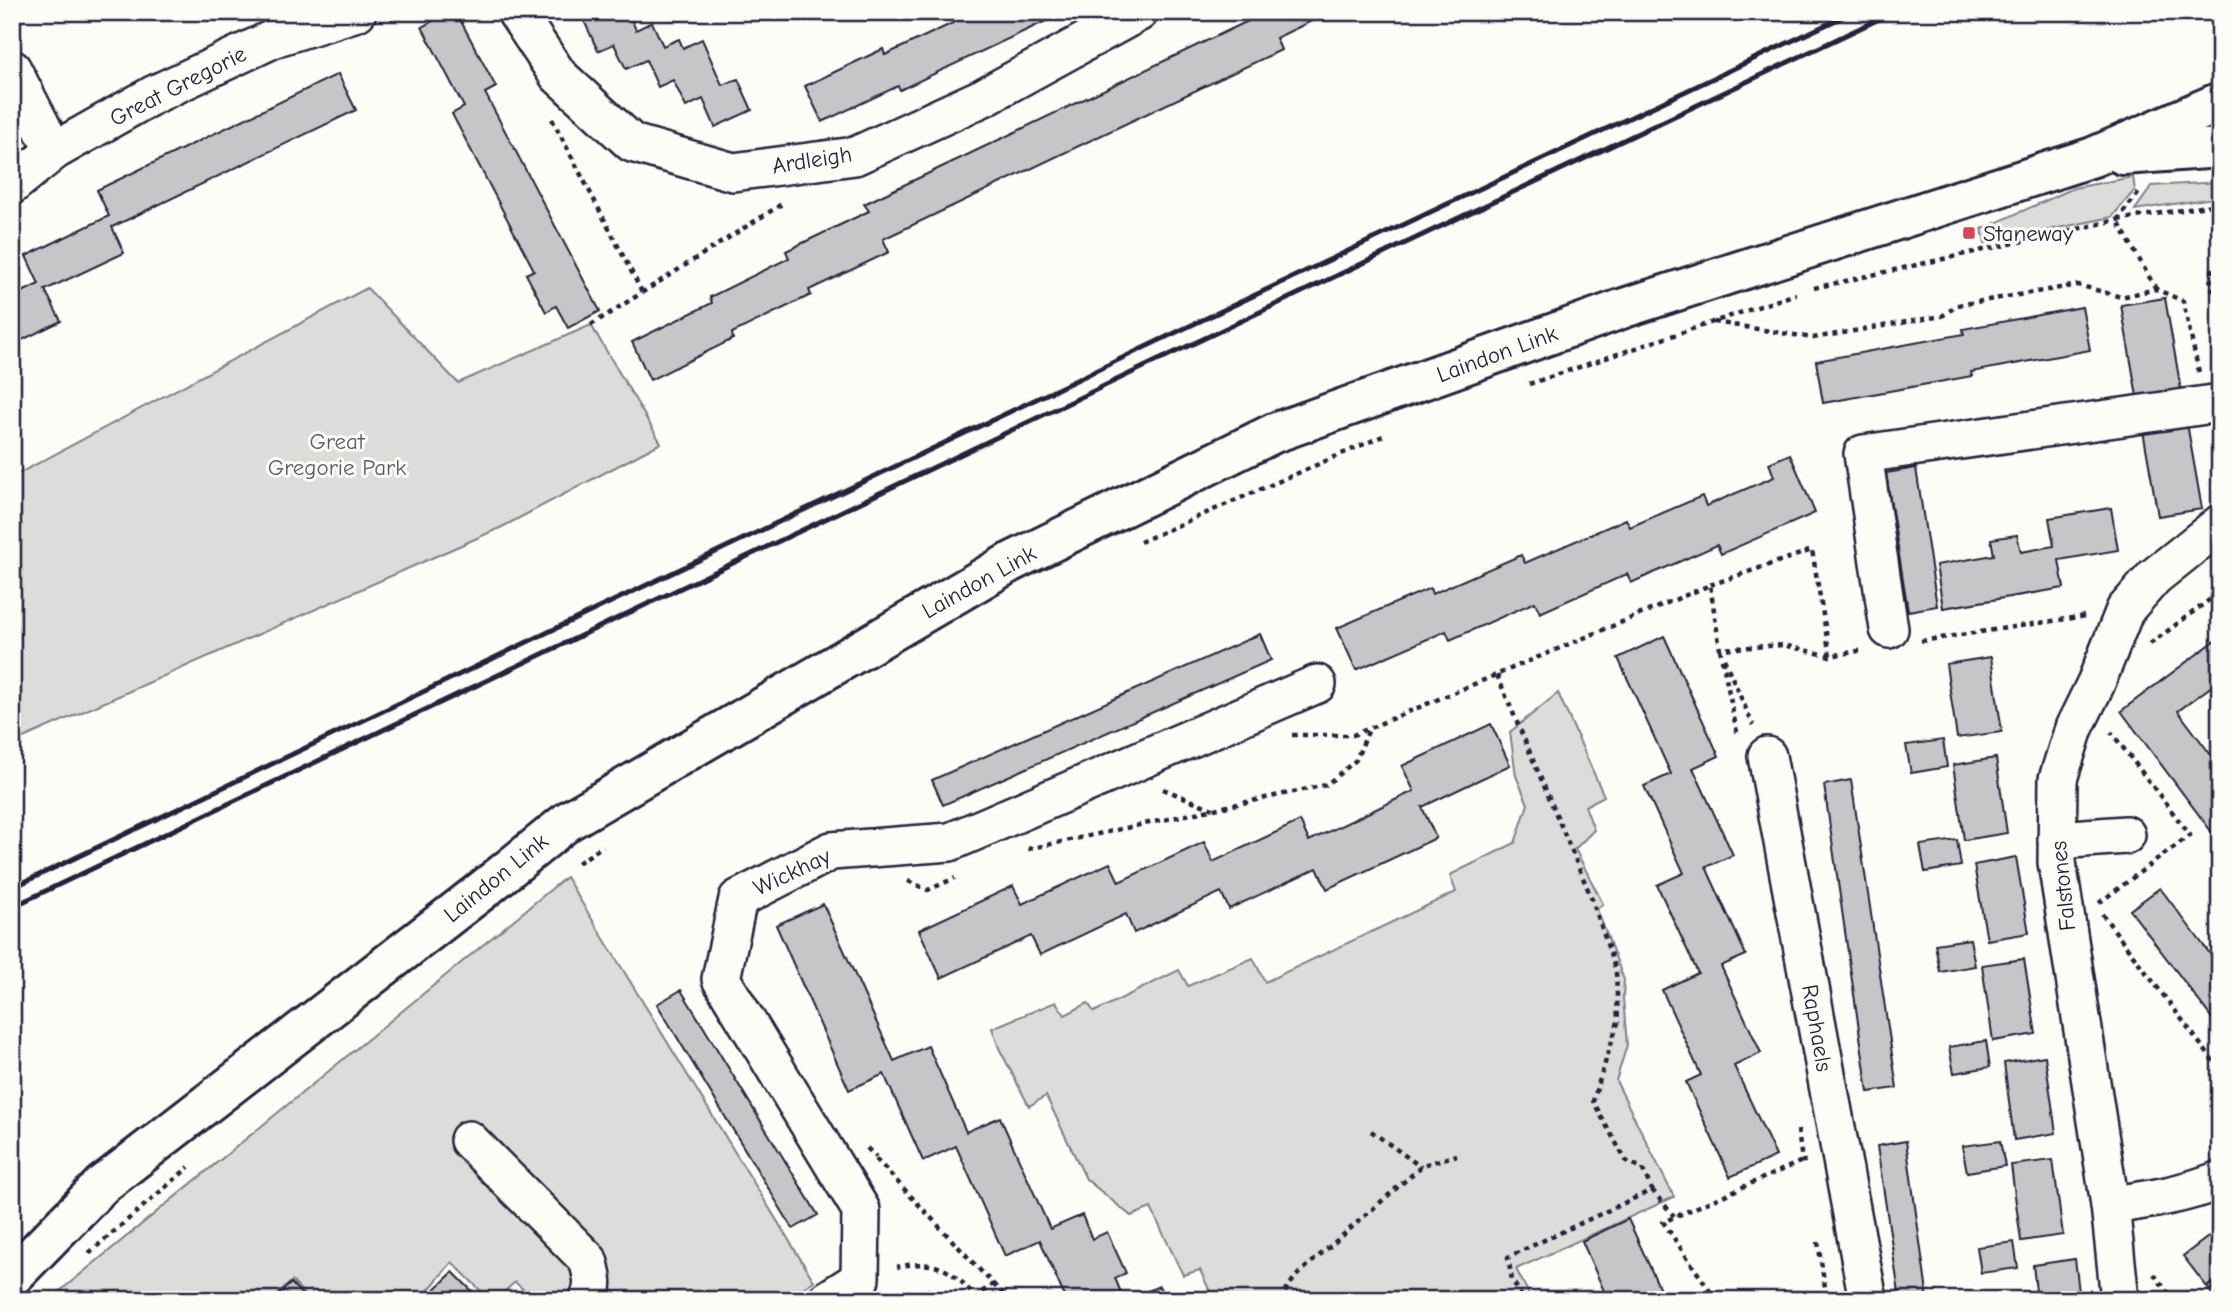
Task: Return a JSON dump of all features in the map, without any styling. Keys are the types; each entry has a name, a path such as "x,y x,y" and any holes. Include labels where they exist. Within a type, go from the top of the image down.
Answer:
{"main road":[{"name":"Laindon Link","path":"12,1277 103,1185 484,890 568,821 1009,563 1274,433 1624,308 2093,157 2220,102"},
{"name":"Laindon Link","path":"2093,157 2220,148"}],"street":[{"name":"Great Gregorie","path":"12,185 54,151 153,95 277,37 357,12"},
{"name":"Ardleigh","path":"516,12 558,75 632,143 733,172 855,156 984,97 1139,12"},
{"path":"12,69 54,151"},
{"path":"1889,640 1863,454 2213,406"},
{"name":"Falstones","path":"2120,1300 2110,1205 2057,862 2058,779 2074,728 2096,683 2125,610 2154,577 2214,539"},
{"name":"Wickhay","path":"827,1300 860,1279 860,1210 721,979 737,899 831,851 950,842 1317,684"},
{"name":"Raphaels","path":"1753,747 1868,1300"},
{"path":"2057,840 2126,835"},
{"path":"469,1140 587,1260 593,1278 592,1293 588,1300"},
{"path":"2110,1205 2191,1192 2220,1180"}],"path":[{"path":"550,115 642,292"},
{"path":"2117,220 2147,183"},
{"path":"591,325 787,201"},
{"path":"1518,387 1816,287 2117,220 2220,204"},
{"path":"2117,220 2156,289 2183,302 2213,406 2220,490"},
{"path":"2220,262 2213,265 2210,284 2220,303"},
{"path":"1713,322 1813,338 1942,316 1958,305 2078,285 2121,297 2156,289"},
{"path":"1133,546 1390,432"},
{"path":"1288,735 1353,736 1710,585 1812,550 1830,656"},
{"path":"1710,585 1720,649 1753,747"},
{"path":"1720,649 1783,645 1830,656 1889,640 2125,610"},
{"path":"1720,649 1753,747"},
{"path":"1497,675 1592,899 1616,971 1618,1022 1593,1101 1626,1161 1642,1168 1652,1191 1675,1216"},
{"path":"1018,852 1326,785 1356,760 1370,729"},
{"path":"1152,785 1214,810"},
{"path":"576,864 609,841"},
{"path":"903,878 928,890 961,876"},
{"path":"2090,898 2220,1070"},
{"path":"1371,1131 1421,1167"},
{"path":"867,1147 1009,1300"},
{"path":"1279,1300 1296,1276 1421,1167 1457,1155"},
{"path":"874,1168 876,1157"},
{"path":"87,1256 199,1158"},
{"path":"1716,1300 1663,1222 1802,1161"},
{"path":"1524,1300 1512,1280 1508,1257 1652,1191"},
{"path":"1817,1233 1827,1300"},
{"path":"897,1258 897,1267 916,1263 938,1266 959,1277 976,1298 993,1284"}],"green space":[{"path":"2133,177 2135,190 2112,217 1985,243 1982,229 2074,188"},
{"path":"2220,182 2220,197 2135,210 2152,186"},
{"name":"Great Gregorie Park","path":"367,288 458,383 591,325 661,443 502,527 12,743 12,477"},
{"path":"1558,693 1604,796 1585,806 1594,830 1575,849 1603,904 1597,909 1624,980 1627,1045 1616,1081 1674,1197 1516,1269 1532,1300 1214,1300 1200,1270 1183,1275 1151,1208 1131,1216 1086,1179 1046,1096 1029,1106 999,1048 992,1028 1056,1002 1065,1015 1088,1003 1094,1012 1179,970 1188,986 1253,958 1265,982 1456,892 1450,875 1515,843 1528,804 1516,776 1510,732"},
{"path":"566,877 814,1281 784,1300 535,1300 515,1282 495,1300 490,1300 452,1262 420,1300 310,1300 292,1281 271,1300 49,1300"}],"building":[{"path":"449,12 456,12 496,87 485,93 600,311 568,328 556,306 546,312 526,274 534,270 452,114 464,107 422,27"},
{"path":"580,12 628,12 636,30 652,22 663,46 679,39 683,48 702,39 722,85 738,79 752,110 715,127 703,99 686,107 673,80 658,87 646,60 626,69 614,44 598,51"},
{"path":"976,12 1065,12 900,90 898,86 822,122 805,86 883,49 885,55"},
{"path":"1267,12 1330,12 1276,38 1281,50 883,239 889,252 809,290 811,295 732,333 733,339 650,380 632,342 712,303 710,297 789,258 786,251 869,211 864,204"},
{"path":"338,74 356,110 112,227 124,253 45,290 61,321 12,345 12,297 39,284 26,256 109,216 97,190"},
{"path":"2165,298 2202,509 2158,516 2121,305"},
{"path":"2082,307 2090,350 1971,372 1972,376 1823,403 1816,361 1964,334 1963,329"},
{"path":"1790,454 1815,513 1721,554 1717,545 1631,583 1627,574 1540,613 1535,602 1450,640 1446,631 1356,670 1337,628 1430,588 1432,594 1521,555 1525,563 1626,519 1630,527 1702,496 1706,506 1774,477 1769,463"},
{"path":"1916,468 1937,606 1908,611 1886,473"},
{"path":"2111,508 2118,550 2059,560 2064,588 1943,608 1936,565 1994,555 1991,539 2017,535 2021,552 2054,546 2049,518"},
{"path":"1260,634 1271,660 943,805 932,780"},
{"path":"1664,636 1719,756 1693,768 1733,855 1706,867 1746,955 1721,966 1761,1053 1734,1066 1776,1156 1730,1177 1686,1082 1701,1075 1662,990 1698,973 1657,885 1684,873 1644,786 1671,774 1618,658"},
{"path":"2220,637 2220,680 2178,711 2220,767 2220,843 2121,711"},
{"path":"1991,657 2002,732 1957,738 1946,664"},
{"path":"1491,724 1510,765 1422,807 1436,838 1327,889 1317,868 1229,909 1221,892 1134,933 1126,914 1040,955 1031,936 941,978 919,930 1013,886 1022,904 1110,863 1119,882 1204,842 1213,862 1300,821 1309,841 1414,791 1402,766"},
{"path":"1943,740 1947,767 1911,773 1906,745"},
{"path":"1996,758 2007,833 1964,840 1953,765"},
{"path":"1851,780 1897,1088 1868,1092 1824,785"},
{"path":"1957,840 1961,866 1925,872 1920,845"},
{"path":"2016,857 2029,933 1987,940 1974,865"},
{"path":"2160,888 2220,967 2220,1029 2130,910"},
{"path":"823,904 894,1061 928,1046 966,1132 1000,1117 1050,1229 1082,1215 1092,1239 1107,1232 1126,1273 1115,1278 1124,1300 1066,1300 1040,1240 1005,1256 956,1146 923,1161 884,1074 849,1090 776,925"},
{"path":"1970,939 1975,966 1940,972 1935,944"},
{"path":"2024,959 2036,1034 1993,1041 1982,965"},
{"path":"681,990 818,1215 793,1229 657,1004"},
{"path":"1986,1041 1990,1067 1954,1073 1949,1047"},
{"path":"2045,1056 2056,1133 2014,1140 2004,1063"},
{"path":"1906,1141 1928,1300 1900,1300 1877,1146"},
{"path":"2000,1141 2005,1166 1967,1172 1962,1146"},
{"path":"2053,1160 2063,1235 2021,1241 2011,1165"},
{"path":"1628,1219 1665,1300 1608,1300 1582,1241"},
{"path":"2220,1228 2220,1277 2207,1287 2183,1256"},
{"path":"2014,1242 2018,1268 1981,1273 1977,1247"},
{"path":"2075,1259 2080,1300 2037,1300 2033,1265"},
{"path":"453,1272 481,1300 424,1300"},
{"path":"2220,1277 2220,1300 2216,1300 2207,1287"},
{"path":"291,1283 307,1300 273,1300"},
{"path":"1159,1286 1166,1300 1128,1300"},
{"path":"928,1289 933,1300 904,1300"}],"railway":[{"path":"12,888 1853,12"},
{"path":"12,907 1894,12"}],"place":[{"name":"Staneway","path":"1969,233"}]}
